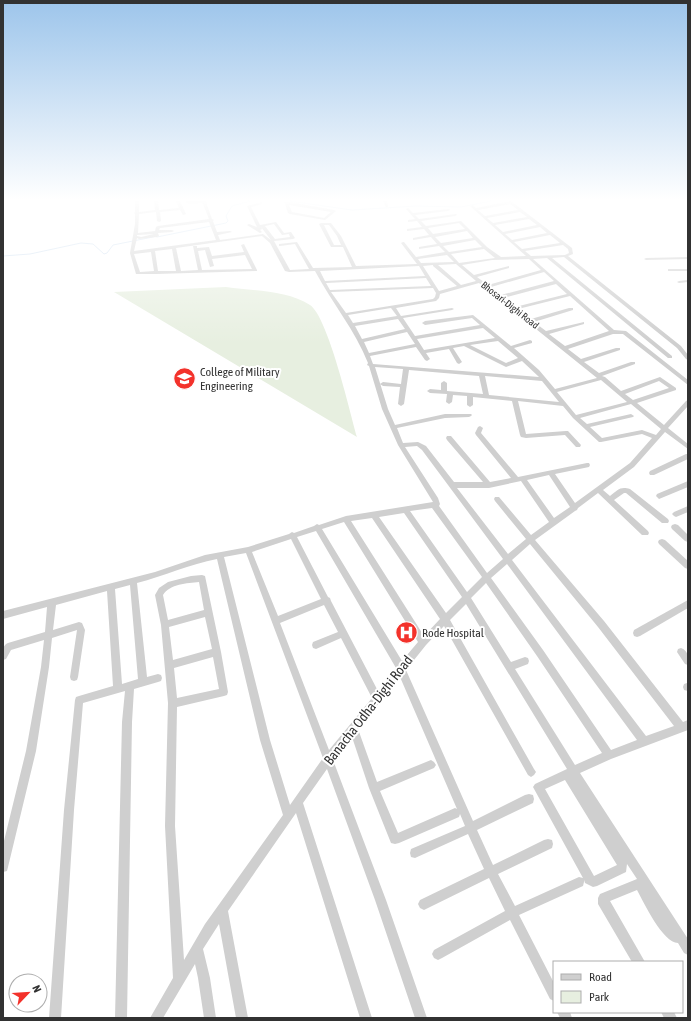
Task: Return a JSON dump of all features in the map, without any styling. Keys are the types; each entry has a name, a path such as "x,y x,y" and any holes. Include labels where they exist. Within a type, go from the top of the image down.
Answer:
{"street":[{"path":"133,249 132,253 138,274 255,270 246,249"},
{"path":"132,253 170,249"},
{"path":"174,249 179,272"},
{"path":"195,249 200,271"},
{"path":"207,249 212,266"},
{"path":"275,249 286,270 312,268"},
{"path":"281,249 290,267 355,268 435,265 500,259 565,256 570,255 572,252 569,249"},
{"path":"3,615 133,580 205,558 248,550 346,519 406,511 437,504 436,500 401,444 384,410 367,355 352,325 346,314 328,291 300,249"},
{"path":"345,249 355,268"},
{"path":"408,249 438,293"},
{"name":"Bhosari-Dighi Road","path":"446,249 458,263 634,402 688,447"},
{"path":"415,258 480,249"},
{"path":"486,249 500,259"},
{"path":"521,250 531,249"},
{"path":"521,250 528,258 613,332"},
{"path":"153,251 156,273"},
{"path":"210,258 248,252"},
{"path":"565,256 679,347 688,358"},
{"path":"548,257 670,357"},
{"path":"646,259 688,258"},
{"path":"435,265 461,287"},
{"path":"474,276 507,267"},
{"path":"670,270 688,270"},
{"path":"488,286 544,271"},
{"path":"323,282 427,277"},
{"path":"438,293 480,281"},
{"path":"679,282 688,281"},
{"path":"500,297 557,282"},
{"path":"588,289 603,286"},
{"path":"328,291 433,287"},
{"path":"346,314 434,300 437,298 438,293"},
{"path":"514,308 571,294"},
{"path":"393,307 427,359"},
{"path":"352,325 452,308"},
{"path":"530,321 571,309"},
{"path":"425,323 473,316 498,339 523,358 544,379 575,417 587,426 601,440 642,432 656,437"},
{"path":"546,333 582,323"},
{"path":"413,338 483,326"},
{"path":"360,341 408,330"},
{"path":"565,348 613,332 624,332 688,383"},
{"path":"422,352 498,339"},
{"path":"510,348 530,342"},
{"path":"367,355 418,345"},
{"path":"465,345 506,365 523,358"},
{"path":"450,347 459,362"},
{"path":"581,361 618,349"},
{"path":"554,391 601,377 633,363"},
{"path":"370,365 544,379"},
{"path":"401,404 406,368"},
{"path":"482,374 486,396"},
{"path":"575,417 634,402 674,389 660,379 621,392"},
{"path":"444,383 449,402"},
{"path":"383,384 404,386"},
{"path":"430,391 564,404"},
{"path":"470,395 470,405"},
{"path":"514,399 523,435 566,433 578,445"},
{"name":"Banacha Odha-Dighi Road","path":"156,1018 179,978 222,910 329,758 422,642 486,578 531,539 632,465 664,427 688,402"},
{"path":"393,427 445,416 469,415"},
{"path":"587,426 631,416"},
{"path":"480,428 478,433 520,479 553,523"},
{"path":"680,440 688,437"},
{"path":"449,438 489,485"},
{"path":"401,444 421,445 644,742"},
{"path":"652,473 688,456"},
{"path":"451,485 489,485 587,465"},
{"path":"551,473 575,508"},
{"path":"659,496 688,484"},
{"path":"599,490 645,533"},
{"path":"610,500 623,490 628,491 665,521"},
{"path":"406,511 466,597 510,667 571,773 622,864 622,868 593,882 589,879 538,787 571,773 609,755 684,727 497,499"},
{"path":"434,505 540,652 609,755"},
{"path":"676,514 688,509"},
{"path":"374,515 445,619 531,772"},
{"path":"346,519 422,642"},
{"path":"317,527 401,668 491,871 553,993"},
{"path":"676,527 688,539"},
{"path":"292,535 377,698"},
{"path":"662,542 688,566"},
{"path":"248,550 329,758 381,901 421,1018"},
{"path":"220,555 265,740 288,816"},
{"path":"173,703 224,692 202,578 168,585 163,588 159,594 173,703 170,826 179,978"},
{"path":"133,580 143,683"},
{"path":"111,586 118,689"},
{"path":"276,621 327,600"},
{"path":"3,867 31,751 49,635 52,602"},
{"path":"637,633 688,604"},
{"path":"164,625 209,612"},
{"path":"3,656 6,646 79,626 81,630 74,677"},
{"path":"316,644 344,633"},
{"path":"169,665 217,652"},
{"path":"681,652 688,661"},
{"path":"510,667 525,661"},
{"path":"55,1018 69,810 79,700 158,678"},
{"path":"120,1018 127,722 130,686"},
{"path":"353,728 394,839 456,813"},
{"path":"374,788 431,765"},
{"path":"571,773 688,949"},
{"path":"415,853 530,799"},
{"path":"298,802 366,1018"},
{"path":"424,904 548,844"},
{"path":"438,954 512,913 579,882"},
{"path":"637,961 604,904 604,898 639,884 663,925 676,938 680,937"},
{"path":"222,910 242,1018"},
{"path":"197,949 204,978 210,1018"}],"green space":[{"path":"226,287 291,296 310,305 317,313 324,327 338,366 357,437 114,292"}],"waterway":[{"path":"3,256 30,254 55,249"},
{"path":"98,249 104,254 110,249"}],"place":[{"name":"College of Military Engineering","path":"185,379"},
{"name":"Rode Hospital","path":"406,633"}]}
